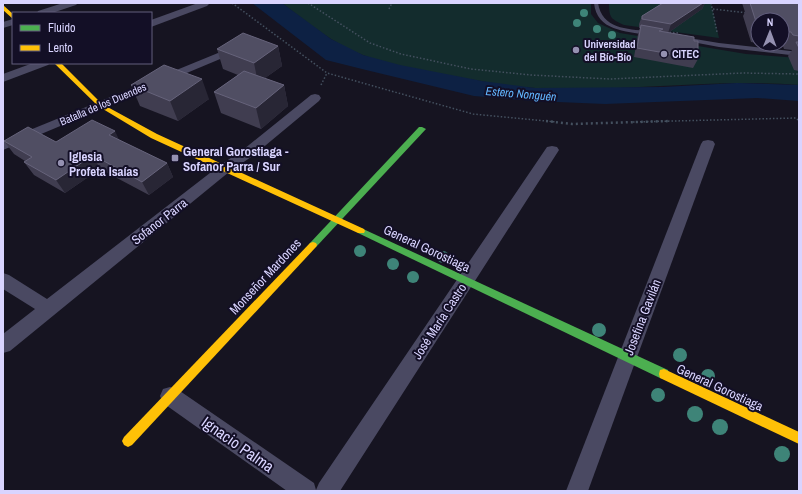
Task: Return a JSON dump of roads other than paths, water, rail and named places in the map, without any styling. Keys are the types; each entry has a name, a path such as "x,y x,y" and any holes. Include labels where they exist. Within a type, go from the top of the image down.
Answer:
{"street":[{"path":"45,12 73,3"},
{"path":"152,24 204,4"},
{"path":"3,7 12,16"},
{"name":"Batalla de los Duendes","path":"3,146 247,44"},
{"path":"3,78 41,64"},
{"name":"General Gorostiaga","path":"58,64 88,95 100,105 154,136 466,280 799,438"},
{"name":"Sofanor Parra","path":"3,345 224,169 249,152 315,98"},
{"name":"Monseñor Mardones","path":"128,441 422,129"},
{"name":"Josefina Gavilán","path":"577,491 708,144"},
{"name":"José María Castro","path":"327,491 552,150"},
{"path":"3,280 48,309"},
{"name":"Ignacio Palma","path":"170,396 306,491"}],"lane":[{"path":"596,3 596,12 600,19 610,25 656,35"},
{"path":"680,39 799,54"}],"water":[{"name":"Estero Nonguén","path":"252,3 282,3 331,39 363,55 400,65 482,81 535,88 663,87 737,83 799,85 799,101 757,98 605,104 534,101 474,96 326,60"}],"place":[{"name":"Universidad del Bío-Bío","path":"576,50"},
{"name":"CITEC","path":"664,54"},
{"name":"General Gorostiaga - Sofanor Parra / Sur","path":"175,158"},
{"name":"Iglesia Profeta Isaías","path":"61,163"}]}
